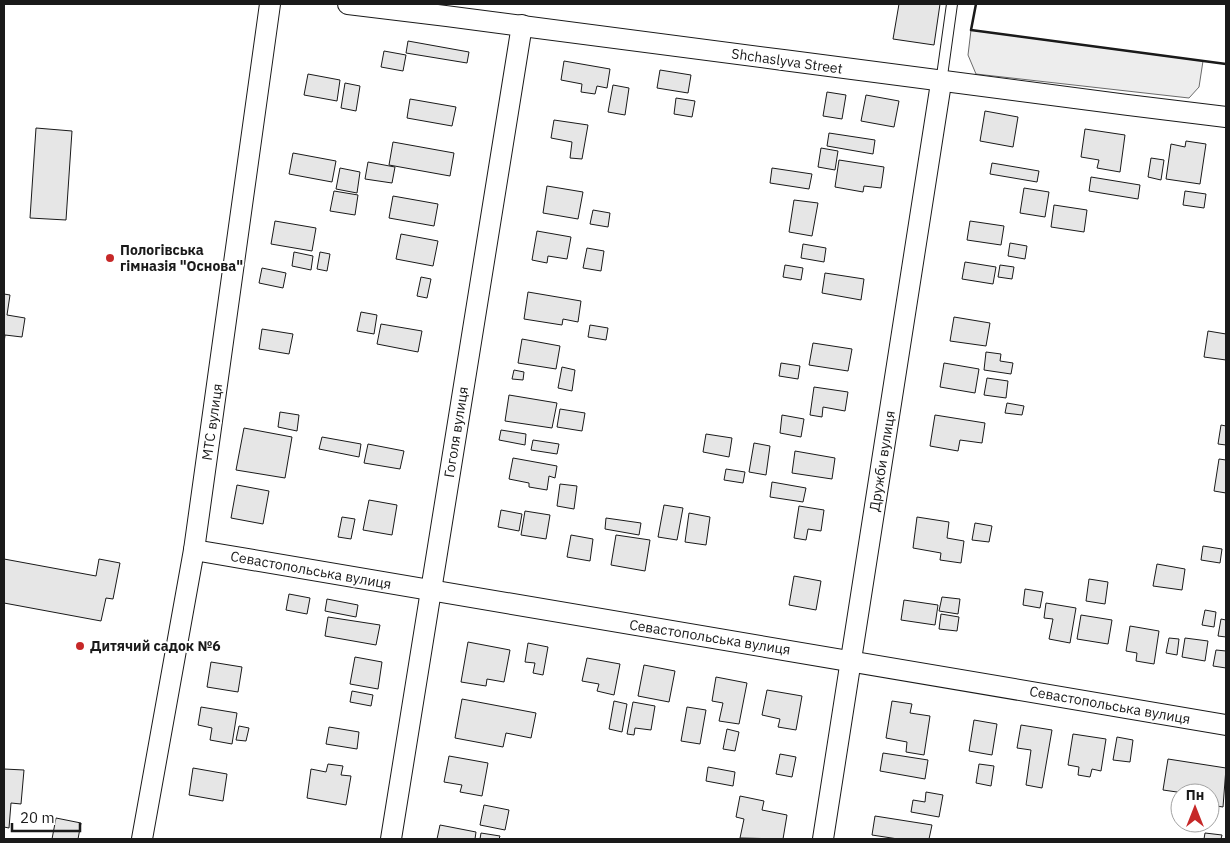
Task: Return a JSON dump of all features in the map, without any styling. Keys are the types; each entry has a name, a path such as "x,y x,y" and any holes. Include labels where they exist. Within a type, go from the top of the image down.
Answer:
{"street":[{"name":"МТС вулиця","path":"142,839 194,550 270,4"},
{"name":"Shchaslyva Street","path":"348,4 522,25 941,83 1226,117"},
{"name":"Гоголя вулиця","path":"391,839 522,25"},
{"name":"Дружби вулиця","path":"823,839 941,83"},
{"name":"Севастопольська вулиця","path":"194,550 1226,725"}],"lane":[{"path":"941,83 952,4"}],"shaded area":[{"path":"971,30 1203,61 1199,87 1189,98 976,74 968,55"}],"building":[{"path":"899,4 940,4 934,45 893,39"},
{"path":"408,41 469,52 467,63 406,53"},
{"path":"384,51 406,55 403,71 381,67"},
{"path":"564,61 610,69 607,88 597,86 595,94 581,92 582,84 561,80"},
{"path":"660,70 691,75 688,93 657,88"},
{"path":"308,74 340,80 337,101 304,95"},
{"path":"345,83 360,86 356,111 341,108"},
{"path":"613,85 629,88 625,115 608,112"},
{"path":"827,92 846,95 842,119 823,116"},
{"path":"866,95 899,101 894,127 861,121"},
{"path":"676,98 695,101 692,117 674,114"},
{"path":"410,99 456,107 452,126 407,118"},
{"path":"985,111 1018,117 1013,147 980,141"},
{"path":"554,120 588,125 582,159 570,158 572,142 551,138"},
{"path":"36,128 72,131 66,220 30,218"},
{"path":"1085,129 1125,135 1120,172 1097,168 1099,160 1081,157"},
{"path":"829,133 875,140 873,154 827,146"},
{"path":"1186,141 1206,144 1200,184 1166,179 1171,144 1185,147"},
{"path":"393,142 454,153 450,176 389,165"},
{"path":"821,148 838,151 835,170 818,167"},
{"path":"293,153 336,161 332,182 289,174"},
{"path":"1151,158 1164,160 1161,180 1148,177"},
{"path":"839,160 884,167 881,188 864,186 863,192 835,187"},
{"path":"368,162 395,167 392,183 365,179"},
{"path":"992,163 1039,171 1037,182 990,174"},
{"path":"340,168 360,172 357,193 336,189"},
{"path":"772,168 812,174 809,189 770,183"},
{"path":"1091,177 1140,185 1138,199 1089,191"},
{"path":"547,186 583,192 578,219 543,213"},
{"path":"1024,188 1049,192 1045,217 1020,213"},
{"path":"334,191 358,195 355,215 330,211"},
{"path":"1185,191 1206,194 1204,208 1183,205"},
{"path":"393,196 438,204 434,226 389,218"},
{"path":"794,200 818,203 812,236 789,232"},
{"path":"1054,205 1087,210 1084,232 1051,227"},
{"path":"593,210 610,213 608,227 590,224"},
{"path":"275,221 316,228 312,251 271,244"},
{"path":"970,221 1004,226 1001,245 967,240"},
{"path":"537,231 571,237 567,259 548,256 547,263 532,260"},
{"path":"401,234 438,241 433,266 396,259"},
{"path":"1010,243 1027,246 1025,259 1008,256"},
{"path":"803,244 826,248 824,262 801,258"},
{"path":"587,248 604,251 601,271 583,268"},
{"path":"294,252 313,256 311,270 292,266"},
{"path":"320,252 330,254 327,271 317,269"},
{"path":"965,262 996,267 993,284 962,279"},
{"path":"785,265 803,268 801,280 783,277"},
{"path":"1000,265 1014,267 1012,279 998,277"},
{"path":"262,268 286,273 283,288 259,283"},
{"path":"825,273 864,279 861,300 822,293"},
{"path":"421,277 431,279 427,298 417,296"},
{"path":"528,292 581,301 578,322 563,319 562,325 524,319"},
{"path":"4,294 10,295 7,315 25,318 22,337 5,335 4,343"},
{"path":"361,312 377,315 374,334 357,331"},
{"path":"954,317 990,323 986,346 950,341"},
{"path":"381,324 422,331 418,352 377,344"},
{"path":"590,325 608,328 606,340 588,337"},
{"path":"262,329 293,334 289,354 259,349"},
{"path":"1208,331 1226,334 1226,360 1204,357"},
{"path":"522,339 560,346 556,369 518,363"},
{"path":"813,343 852,349 848,371 809,365"},
{"path":"986,352 1001,354 1000,361 1013,363 1011,374 984,370"},
{"path":"781,363 800,366 798,379 779,376"},
{"path":"944,363 979,369 975,393 940,387"},
{"path":"562,367 575,370 572,391 558,388"},
{"path":"514,370 524,372 523,380 512,379"},
{"path":"987,378 1008,381 1006,398 984,395"},
{"path":"814,387 848,392 845,411 823,407 822,417 810,415"},
{"path":"509,395 557,403 552,428 505,421"},
{"path":"1007,403 1024,406 1022,415 1005,413"},
{"path":"560,409 585,413 582,431 557,427"},
{"path":"280,412 299,415 297,431 278,427"},
{"path":"782,415 804,419 801,437 780,433"},
{"path":"935,415 985,423 982,443 960,440 958,451 930,446"},
{"path":"1221,425 1226,426 1226,445 1218,444"},
{"path":"244,428 292,437 285,478 236,470"},
{"path":"501,430 526,434 525,445 499,440"},
{"path":"706,434 732,438 729,457 703,452"},
{"path":"322,437 361,444 359,457 319,449"},
{"path":"533,440 559,444 557,454 531,450"},
{"path":"754,443 770,446 766,475 749,472"},
{"path":"368,444 404,451 400,469 364,463"},
{"path":"795,451 835,458 832,479 792,473"},
{"path":"513,458 557,466 555,478 549,476 547,490 529,487 529,483 509,479"},
{"path":"1219,459 1226,460 1226,493 1214,491"},
{"path":"726,469 745,472 743,483 724,480"},
{"path":"772,482 806,488 803,502 770,497"},
{"path":"560,484 577,486 574,509 557,506"},
{"path":"237,485 269,491 263,524 231,518"},
{"path":"369,500 397,505 392,535 363,530"},
{"path":"664,505 683,508 677,540 658,537"},
{"path":"799,506 824,510 821,531 808,529 806,540 794,538"},
{"path":"501,510 522,514 519,531 498,527"},
{"path":"525,511 550,515 546,539 521,535"},
{"path":"689,513 710,517 706,545 685,542"},
{"path":"342,517 355,519 351,539 338,537"},
{"path":"917,517 949,522 947,538 964,541 961,563 940,560 941,553 913,548"},
{"path":"606,518 641,523 639,535 605,529"},
{"path":"975,523 992,526 989,542 972,540"},
{"path":"571,535 593,539 590,561 567,557"},
{"path":"616,535 650,540 645,571 611,565"},
{"path":"1203,546 1222,549 1220,563 1201,560"},
{"path":"4,559 96,576 99,559 120,563 113,599 106,598 101,621 4,603"},
{"path":"1157,564 1185,569 1182,590 1153,586"},
{"path":"794,576 821,581 816,610 789,605"},
{"path":"1089,579 1108,582 1105,604 1086,601"},
{"path":"1025,589 1043,592 1040,608 1023,605"},
{"path":"289,594 310,598 307,614 286,610"},
{"path":"942,597 960,599 958,614 939,611"},
{"path":"327,599 358,605 356,617 325,611"},
{"path":"904,600 938,605 935,625 901,620"},
{"path":"1046,603 1076,608 1070,643 1049,639 1053,619 1044,618"},
{"path":"1205,610 1216,612 1214,627 1202,625"},
{"path":"941,614 959,617 957,631 939,629"},
{"path":"1081,615 1112,620 1108,644 1077,639"},
{"path":"328,617 380,625 376,645 325,636"},
{"path":"1221,619 1226,620 1226,637 1218,636"},
{"path":"1130,626 1159,631 1154,664 1136,661 1137,653 1126,651"},
{"path":"1169,638 1179,639 1177,655 1166,653"},
{"path":"1185,638 1208,641 1205,661 1182,657"},
{"path":"468,642 510,650 504,682 487,679 486,686 461,682"},
{"path":"528,643 548,647 543,675 533,673 535,663 525,662"},
{"path":"1216,650 1226,651 1226,668 1213,666"},
{"path":"355,657 382,662 378,689 350,684"},
{"path":"587,658 620,664 614,695 597,691 599,684 582,681"},
{"path":"211,662 242,667 238,692 207,687"},
{"path":"644,665 675,671 669,702 638,696"},
{"path":"716,677 747,683 739,724 719,721 723,703 712,701"},
{"path":"767,690 802,696 796,730 778,727 780,719 762,715"},
{"path":"352,691 373,695 371,706 350,702"},
{"path":"462,699 536,713 531,738 506,733 503,747 455,738"},
{"path":"614,701 627,704 622,732 609,729"},
{"path":"892,701 912,704 910,713 930,716 924,755 906,752 907,742 886,738"},
{"path":"633,702 655,706 651,730 635,728 634,735 627,734"},
{"path":"201,707 237,713 232,744 210,740 212,728 198,725"},
{"path":"687,707 706,710 700,744 681,741"},
{"path":"974,720 997,724 992,755 969,751"},
{"path":"1021,725 1052,730 1042,788 1026,785 1031,750 1017,748"},
{"path":"239,726 249,728 246,741 236,740"},
{"path":"329,727 359,732 357,749 326,744"},
{"path":"727,729 739,732 735,751 723,749"},
{"path":"1073,734 1106,739 1101,771 1092,769 1090,777 1078,775 1079,767 1068,765"},
{"path":"1117,737 1133,740 1130,762 1113,760"},
{"path":"883,753 928,760 925,779 880,771"},
{"path":"780,754 796,757 792,777 776,774"},
{"path":"449,756 488,763 482,796 460,792 462,785 444,782"},
{"path":"1168,759 1226,768 1223,807 1220,807 1220,783 1170,783 1170,791 1163,790"},
{"path":"328,764 343,766 341,775 351,776 346,805 307,798 311,769 326,772"},
{"path":"979,764 994,766 991,786 976,783"},
{"path":"708,767 735,772 733,786 706,781"},
{"path":"193,768 227,774 223,801 189,795"},
{"path":"4,769 24,770 21,804 11,803 9,828 4,827"},
{"path":"926,792 943,795 939,817 911,812 913,800 925,802"},
{"path":"740,796 764,801 762,810 787,815 783,839 740,838 744,819 736,817"},
{"path":"484,805 509,810 505,830 480,825"},
{"path":"875,816 932,825 929,839 898,839 872,835"},
{"path":"56,818 81,823 78,839 52,839"},
{"path":"440,825 476,832 475,839 437,839"},
{"path":"481,833 500,836 499,839 480,839"},
{"path":"1205,833 1222,835 1221,839 1204,839"}],"wall":[{"path":"976,4 971,30 1226,64"}],"place":[{"name":"Пологівська гімназія \"Основа\"","path":"110,258"},
{"name":"Дитячий садок №6","path":"80,646"}]}
